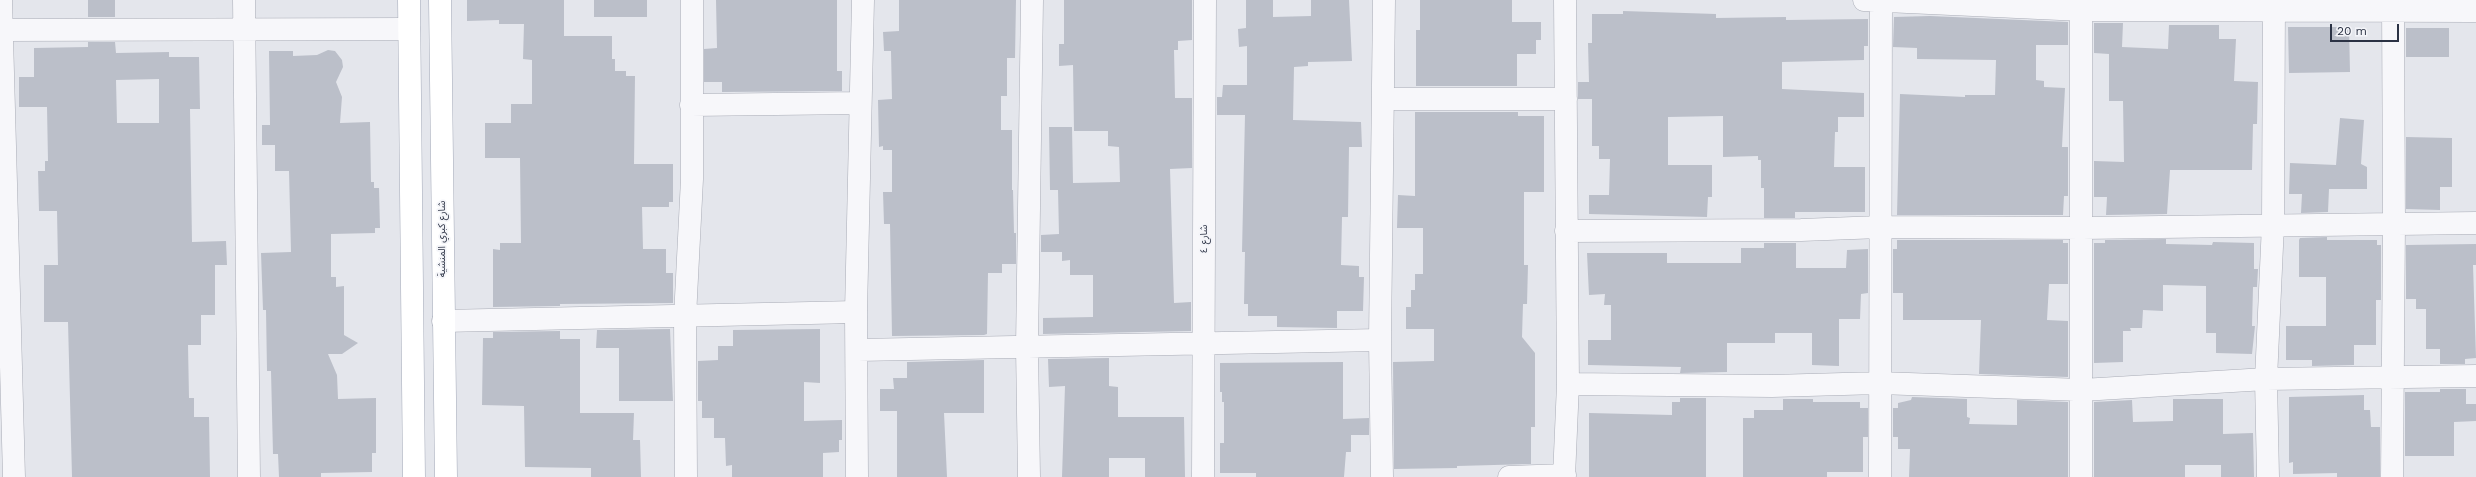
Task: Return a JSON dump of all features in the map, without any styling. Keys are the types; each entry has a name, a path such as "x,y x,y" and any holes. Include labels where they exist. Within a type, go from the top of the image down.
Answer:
{"main road":[{"path":"409,0 414,477"},
{"name":"شارع كبري المنشية","path":"440,0 446,477"}],"street":[{"path":"1,0 14,477"},
{"path":"244,0 249,477"},
{"path":"686,477 685,317 692,179 692,0"},
{"path":"857,477 858,350 856,312 863,0"},
{"path":"1029,477 1027,348 1032,0"},
{"name":"شارع ٤","path":"1203,477 1205,0"},
{"path":"1382,477 1380,340 1384,0"},
{"path":"1509,477 1564,476 1568,384 1565,0"},
{"path":"1880,477 1880,226 1875,1 2081,5 2393,5 2476,11"},
{"path":"2081,5 2081,477"},
{"path":"2392,477 2394,224 2393,5"},
{"path":"2268,477 2266,379 2273,224 2274,6"},
{"path":"1,30 245,31 409,29"},
{"path":"1384,99 1566,99"},
{"path":"691,105 860,103"},
{"path":"1566,231 1801,230 1880,226 2082,228 2273,224 2476,223"},
{"path":"443,321 685,317 856,312"},
{"path":"858,350 1027,348 1380,340"},
{"path":"1568,384 1772,386 1879,383 2082,390 2266,379 2476,376"}],"building":[{"path":"88,0 115,0 115,17 88,17"},
{"path":"467,0 564,0 564,36 612,36 612,59 615,59 615,71 626,71 626,76 635,76 634,164 673,164 673,202 669,202 669,207 642,207 643,249 666,249 666,273 673,273 673,303 560,304 560,306 493,307 493,249 500,250 500,243 521,243 520,158 485,158 485,123 511,123 511,104 532,104 532,60 523,59 524,24 499,24 499,20 467,21"},
{"path":"594,0 647,0 647,17 594,17"},
{"path":"716,0 837,0 837,71 842,71 842,91 722,92 722,82 704,82 704,49 717,48"},
{"path":"899,0 1016,0 1015,58 1007,58 1007,96 1001,96 1001,130 1012,130 1012,190 1014,233 1016,233 1016,264 1002,264 1002,273 988,273 987,334 984,335 892,336 890,224 884,224 883,192 892,192 892,150 883,150 883,146 879,147 878,100 892,99 891,51 884,51 883,32 899,31"},
{"path":"1064,0 1192,0 1192,40 1178,41 1178,50 1174,50 1175,98 1192,98 1192,168 1170,169 1174,303 1191,302 1191,331 1043,334 1043,318 1093,317 1093,275 1070,275 1070,260 1062,261 1062,252 1041,252 1041,235 1059,234 1058,190 1050,190 1049,127 1072,127 1073,183 1120,182 1119,147 1108,146 1108,131 1074,131 1073,65 1059,66 1059,44 1064,44"},
{"path":"1246,0 1273,0 1273,17 1311,16 1311,0 1349,0 1352,61 1308,62 1308,66 1294,67 1293,120 1361,122 1362,147 1349,147 1348,217 1342,217 1341,265 1359,266 1359,277 1364,277 1363,311 1337,311 1337,328 1277,327 1277,316 1248,316 1248,304 1244,304 1245,252 1242,252 1245,115 1217,115 1217,97 1222,97 1223,85 1247,85 1247,46 1239,47 1238,29 1246,28"},
{"path":"1420,0 1512,0 1512,22 1541,22 1541,40 1536,40 1536,54 1517,54 1517,86 1416,86 1416,30 1420,30"},
{"path":"1623,11 1716,14 1716,18 1786,17 1786,20 1868,19 1868,46 1864,46 1864,60 1782,62 1782,89 1864,93 1864,117 1838,117 1838,132 1835,132 1834,167 1865,167 1865,212 1795,212 1795,218 1764,218 1764,188 1761,188 1761,160 1758,160 1758,156 1723,157 1723,116 1668,117 1668,165 1712,165 1712,197 1708,197 1707,217 1589,214 1589,195 1609,195 1610,159 1599,159 1599,146 1592,146 1592,99 1578,99 1578,82 1589,82 1588,43 1592,43 1592,14 1623,14"},
{"path":"1930,16 2068,22 2068,45 2036,45 2036,80 2044,81 2044,87 2065,88 2062,147 2068,147 2068,196 2064,196 2063,215 1897,215 1900,94 1965,97 1965,95 1995,95 1996,60 1917,59 1917,48 1893,47 1894,17"},
{"path":"2094,23 2123,23 2122,47 2168,49 2169,25 2219,25 2219,39 2236,39 2234,81 2258,82 2257,124 2253,124 2252,170 2170,170 2167,214 2106,215 2107,197 2094,197 2094,161 2124,162 2123,101 2109,101 2109,54 2094,53"},
{"path":"2288,27 2349,27 2350,72 2289,73"},
{"path":"2406,28 2449,28 2449,57 2406,57"},
{"path":"88,42 115,42 116,53 169,52 169,57 199,57 200,109 190,109 192,242 226,241 227,265 215,265 215,315 201,315 201,345 188,345 189,398 194,398 194,417 209,417 210,477 72,477 68,322 44,322 44,265 58,265 57,211 39,211 38,171 45,171 45,161 48,161 47,107 19,107 19,77 34,77 34,48 88,47","holes":["159,79 159,123 117,123 116,80"]},
{"path":"328,50 335,51 342,60 343,67 336,82 342,97 340,123 370,122 371,182 374,182 374,188 379,188 380,228 375,228 375,233 331,234 331,277 336,277 336,287 344,286 344,335 358,343 342,354 328,354 337,375 338,399 376,398 376,453 372,453 372,472 321,473 321,477 279,477 278,454 273,454 271,371 267,371 266,310 263,310 261,253 291,252 289,171 275,171 275,145 262,145 262,125 270,125 269,51 293,51 293,56 317,55"},
{"path":"1415,112 1518,112 1518,116 1544,116 1544,192 1524,192 1524,265 1528,265 1527,304 1523,304 1522,337 1535,353 1535,427 1531,427 1531,464 1457,466 1457,468 1394,469 1393,362 1434,361 1434,329 1406,329 1406,307 1411,307 1411,290 1415,290 1415,274 1423,274 1423,228 1397,228 1398,195 1415,196"},
{"path":"2340,118 2364,120 2361,164 2367,167 2367,189 2329,189 2328,212 2301,213 2302,194 2289,194 2290,163 2336,165"},
{"path":"2406,137 2452,138 2452,187 2440,187 2440,210 2406,209"},
{"path":"2327,237 2327,240 2377,240 2377,245 2381,245 2381,300 2376,300 2376,345 2354,345 2354,365 2312,366 2312,360 2286,360 2286,326 2326,326 2326,277 2299,277 2299,240 2300,238"},
{"path":"2166,239 2166,244 2212,245 2213,242 2254,243 2254,269 2258,269 2257,287 2253,287 2252,326 2255,326 2252,354 2216,353 2216,333 2206,333 2206,286 2163,285 2163,311 2143,310 2142,328 2130,328 2131,331 2123,331 2123,362 2094,363 2094,243 2105,243 2105,240"},
{"path":"1897,240 2063,240 2063,243 2068,243 2068,284 2049,284 2047,320 2068,321 2068,377 1979,374 1981,320 1903,320 1903,293 1893,293 1893,249 1897,249"},
{"path":"1764,243 1796,243 1796,268 1846,268 1847,250 1868,249 1868,293 1861,294 1860,319 1839,319 1839,366 1812,365 1812,333 1775,333 1775,343 1727,343 1727,372 1680,373 1681,367 1588,365 1588,340 1611,340 1611,305 1604,305 1605,294 1589,295 1587,253 1667,253 1667,263 1741,263 1741,248 1764,248"},
{"path":"2476,244 2476,265 2473,265 2476,358 2465,359 2465,364 2440,364 2440,349 2426,349 2426,309 2416,309 2416,299 2406,299 2406,245"},
{"path":"670,329 673,401 619,401 619,348 596,348 597,330"},
{"path":"820,329 820,383 804,382 804,421 842,420 842,440 839,440 839,452 823,453 823,477 732,477 732,465 726,466 725,438 714,438 714,418 702,418 702,401 698,401 698,361 718,360 718,346 733,346 733,330"},
{"path":"560,331 560,339 580,339 580,413 634,413 633,440 640,440 641,477 591,477 591,468 525,467 524,406 482,405 483,338 493,338 493,332"},
{"path":"1109,358 1109,386 1118,387 1118,417 1184,417 1185,477 1145,477 1145,458 1109,458 1109,477 1062,477 1065,386 1049,387 1048,359"},
{"path":"984,360 984,413 944,413 947,477 897,477 897,411 880,411 880,389 894,389 893,378 907,378 907,362"},
{"path":"1343,362 1343,419 1369,418 1369,435 1351,435 1351,452 1346,452 1344,477 1256,477 1256,473 1220,473 1220,443 1224,443 1224,402 1222,402 1222,392 1220,392 1220,363"},
{"path":"2440,389 2466,389 2466,404 2476,404 2476,421 2454,422 2454,456 2405,456 2405,392 2440,392"},
{"path":"2364,395 2364,410 2370,410 2371,427 2380,427 2380,477 2337,477 2337,473 2293,474 2293,462 2289,463 2289,397"},
{"path":"1912,397 1967,399 1967,417 1970,418 1969,424 2017,425 2017,400 2068,402 2068,477 1909,477 1910,449 1898,449 1898,437 1893,437 1893,408 1898,408 1898,403 1911,400"},
{"path":"1680,398 1706,398 1706,477 1589,477 1589,413 1672,415 1672,402 1680,402"},
{"path":"1783,399 1813,399 1813,402 1860,402 1860,408 1868,408 1868,437 1863,437 1863,472 1827,472 1827,477 1743,477 1743,418 1754,418 1754,410 1783,410"},
{"path":"2173,399 2223,399 2223,434 2253,433 2254,477 2221,477 2221,465 2185,465 2185,477 2094,477 2094,402 2132,400 2133,422 2173,421"}]}
